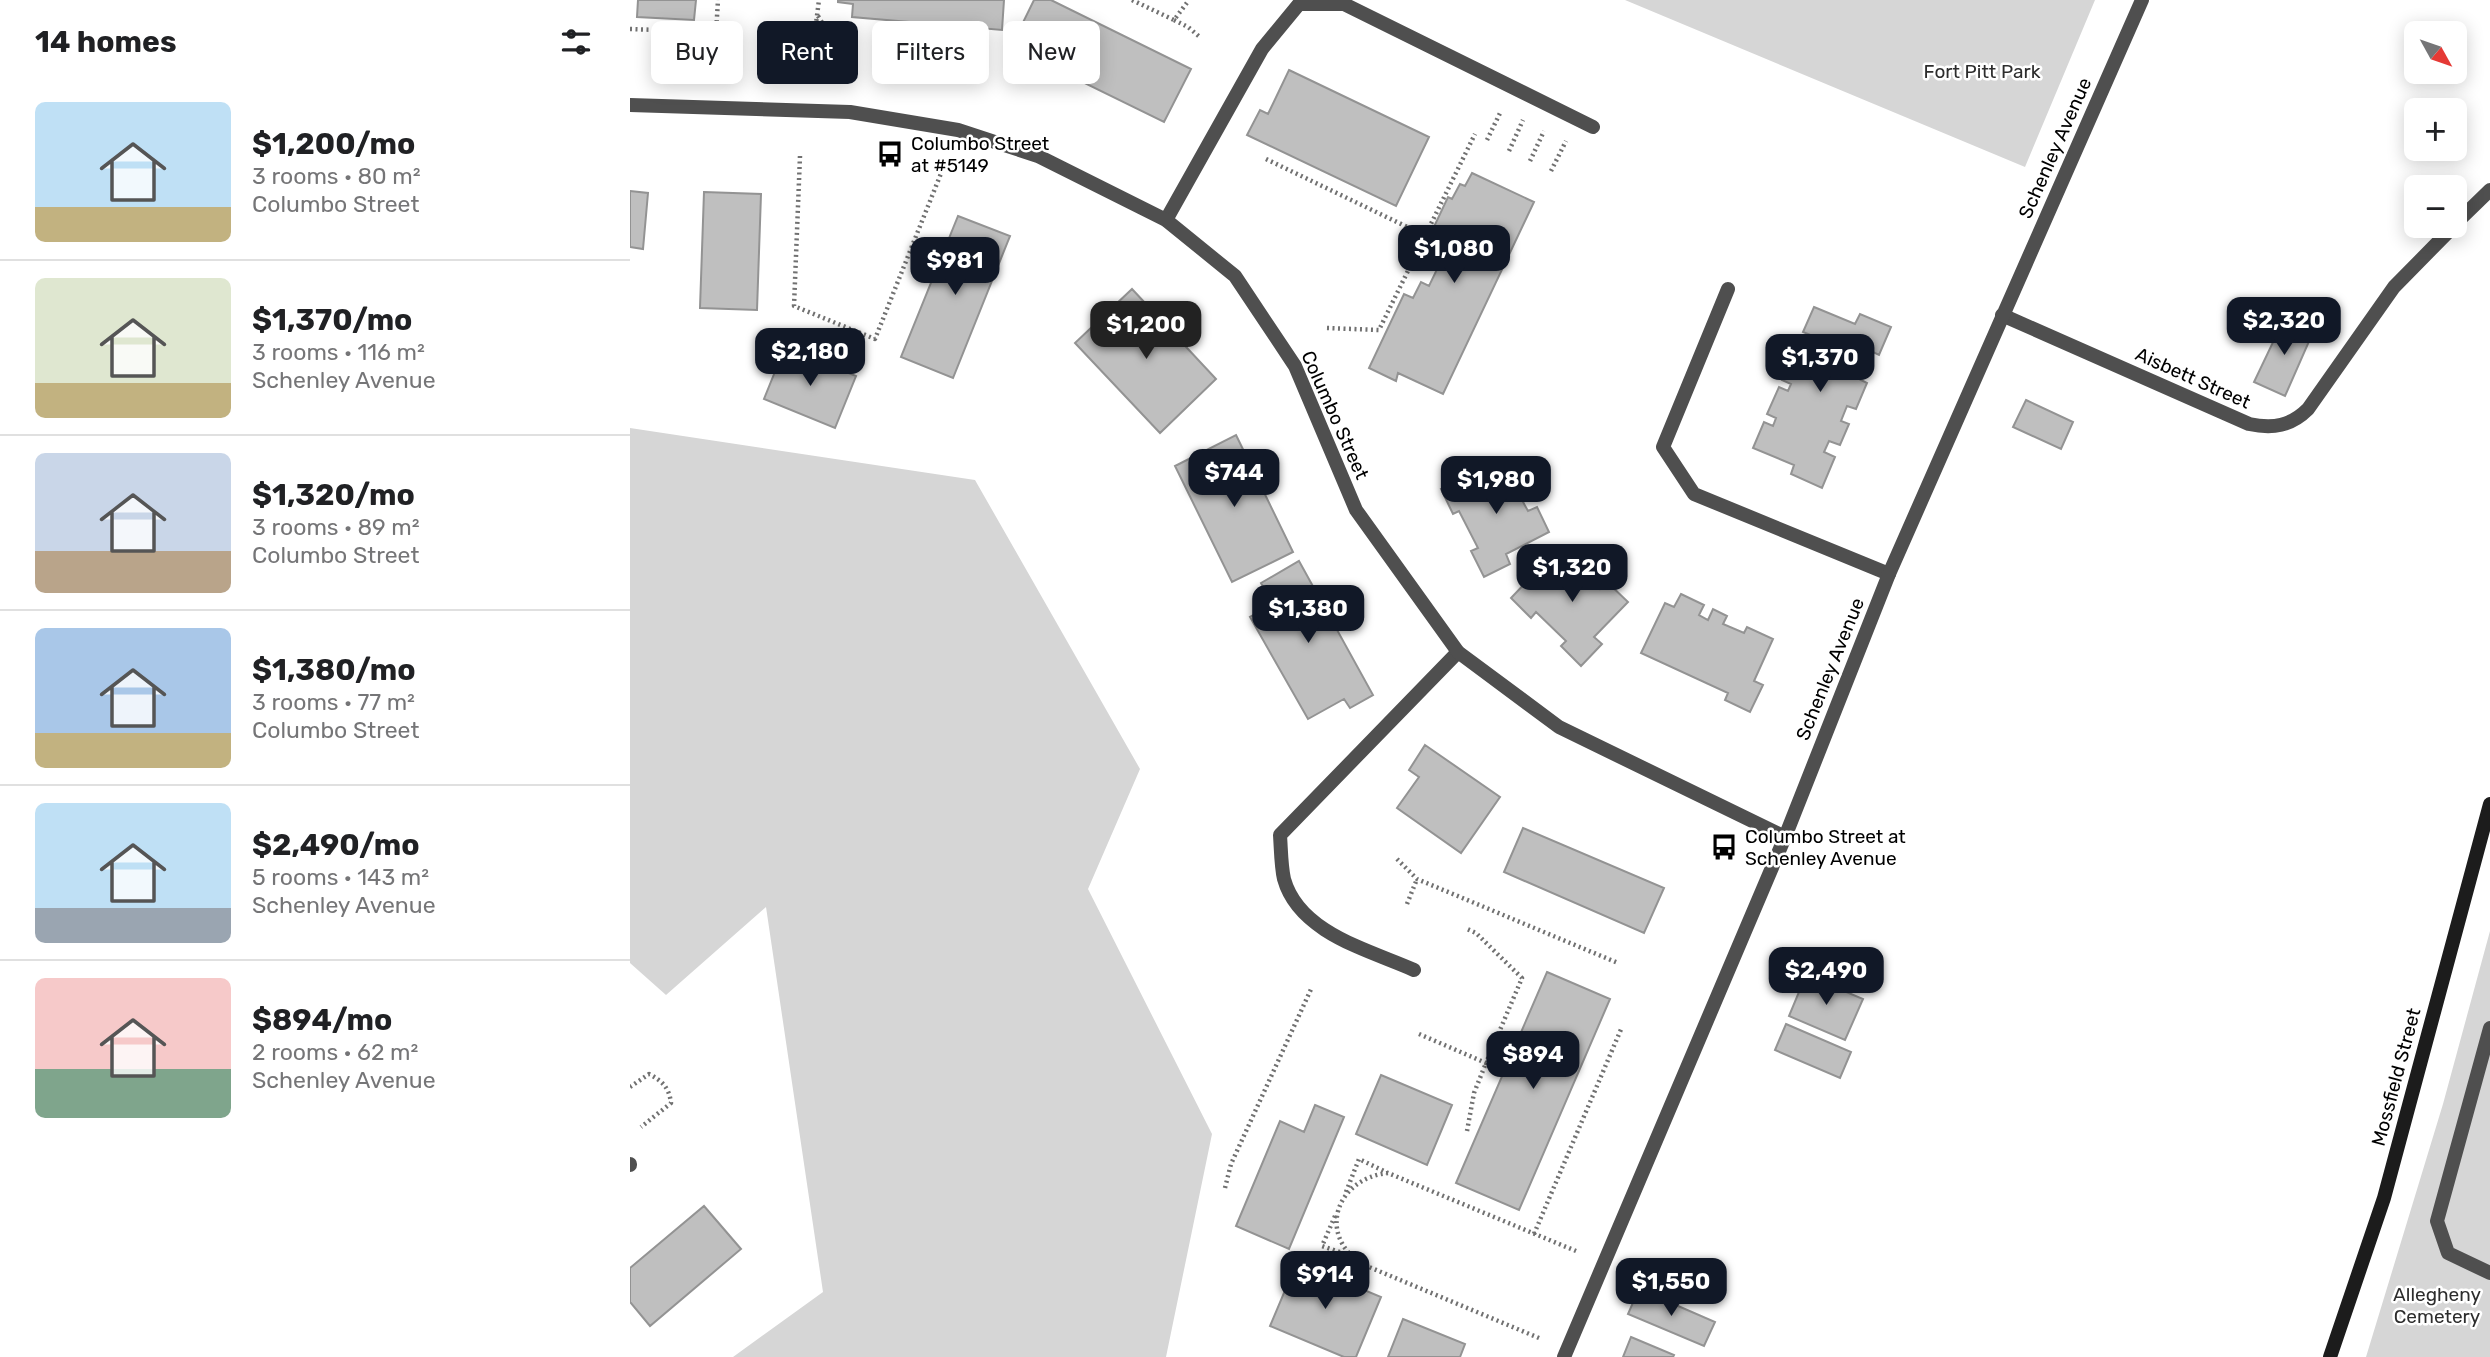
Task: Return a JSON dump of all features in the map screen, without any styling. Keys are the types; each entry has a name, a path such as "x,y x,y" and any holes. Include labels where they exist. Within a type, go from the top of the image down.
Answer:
{"street":[{"name":"Schenley Avenue","path":"1564,1357 1785,837 1889,573 2142,0"},
{"path":"1166,220 1262,49 1299,4 1343,4 1593,127"},
{"name":"Columbo Street","path":"630,105 850,112 958,130 1038,156 1166,220 1235,276 1295,366 1356,510 1458,652 1559,727 1785,837"},
{"name":"Aisbett Street","path":"2467,212 2490,190"},
{"name":"Aisbett Street","path":"2002,315 2249,424 2279,426 2296,420 2308,409 2394,287 2441,238"},
{"path":"1728,289 1663,447 1694,494 1889,573"},
{"path":"1414,970 1321,929 1298,907 1284,880 1280,835 1458,652"},
{"name":"Mossfield Street","path":"2330,1357 2384,1198 2490,804"},
{"path":"2490,1028 2437,1221 2448,1253 2490,1273"}],"path":[{"path":"717,21 718,0"},
{"path":"816,21 819,0"},
{"path":"1132,0 1188,27 1201,38"},
{"path":"1174,20 1189,0"},
{"path":"817,15 821,21"},
{"path":"630,29 651,30"},
{"path":"1487,140 1503,107"},
{"path":"1509,151 1525,116"},
{"path":"1530,161 1546,127"},
{"path":"1327,328 1379,330 1475,134"},
{"path":"1551,172 1567,138"},
{"path":"800,156 794,306 875,339 942,171"},
{"path":"1266,159 1426,236"},
{"path":"1396,859 1417,879 1618,963"},
{"path":"1407,904 1417,879"},
{"path":"1465,928 1476,933 1522,978 1474,1093 1467,1131"},
{"path":"1225,1188 1231,1164 1312,987"},
{"path":"1534,1234 1622,1027"},
{"path":"1419,1034 1486,1063"},
{"path":"630,1087 649,1074 659,1079 670,1094 671,1103 641,1127"},
{"path":"1539,1338 1362,1264 1349,1255 1322,1246 1359,1158 1388,1174 1576,1251"},
{"path":"1345,1194 1357,1182 1372,1175 1388,1174"},
{"path":"1339,1208 1336,1224 1339,1240 1349,1255"}],"green space":[{"name":"Fort Pitt Park","path":"1625,0 2095,0 2025,167"},
{"path":"630,428 975,480 1140,769 1088,889 1212,1134 1166,1357 733,1357 823,1292 766,907 666,995 630,963"},
{"name":"Allegheny Cemetery","path":"2490,931 2490,1357 2366,1357 2443,1104"}],"building":[{"path":"638,0 696,0 694,20 637,17"},
{"path":"1004,0 1002,30 989,29 989,21 898,21 852,17 853,4 838,2"},
{"path":"1034,0 1051,0 1094,21 1024,21"},
{"path":"1100,24 1191,69 1164,122 1086,84 1100,84"},
{"path":"1289,70 1429,137 1396,206 1247,135 1260,110 1268,114"},
{"path":"1472,173 1534,202 1443,394 1398,373 1396,381 1369,368 1404,294 1413,298 1421,282 1429,286 1442,259 1433,255 1442,235 1432,231 1448,197 1452,199 1460,184 1465,186"},
{"path":"630,191 648,193 643,249 630,247"},
{"path":"704,192 761,194 757,310 700,308"},
{"path":"958,216 1010,236 953,378 901,357"},
{"path":"1132,289 1216,379 1160,433 1075,343"},
{"path":"1814,307 1855,324 1860,314 1891,327 1879,355 1869,350 1857,378 1867,383 1856,409 1847,406 1841,421 1849,424 1840,445 1829,441 1824,452 1835,457 1822,488 1791,474 1794,465 1753,448 1764,422 1773,426 1776,418 1767,414 1779,387 1788,391 1791,384 1782,380 1794,353 1804,357 1813,336 1803,332"},
{"path":"2285,317 2314,330 2285,396 2254,382"},
{"path":"785,347 856,376 835,428 764,399"},
{"path":"2026,400 2073,422 2061,449 2013,427"},
{"path":"1236,435 1293,552 1232,582 1175,466"},
{"path":"1515,462 1527,486 1517,491 1528,511 1537,507 1549,532 1506,554 1510,564 1484,577 1471,551 1478,548 1459,511 1453,514 1441,489 1466,477 1470,484"},
{"path":"1572,547 1591,566 1584,573 1600,589 1607,582 1628,602 1594,637 1602,644 1581,666 1561,646 1566,641 1536,612 1531,618 1511,598 1530,578 1536,584"},
{"path":"1299,561 1373,695 1350,708 1344,699 1308,719 1250,617 1273,604 1261,583"},
{"path":"1681,594 1704,605 1699,615 1708,620 1713,609 1727,616 1723,624 1744,633 1747,627 1773,639 1754,681 1763,685 1750,712 1725,700 1728,693 1641,653 1665,603 1674,607"},
{"path":"1425,745 1500,797 1461,853 1397,808 1419,777 1409,770"},
{"path":"1523,828 1664,888 1644,933 1504,872"},
{"path":"1547,972 1610,999 1519,1210 1456,1183"},
{"path":"1806,975 1863,999 1845,1040 1789,1016"},
{"path":"1786,1024 1851,1052 1840,1078 1775,1050"},
{"path":"1381,1075 1452,1105 1427,1165 1356,1134"},
{"path":"1315,1105 1344,1117 1289,1249 1236,1226 1280,1121 1304,1132"},
{"path":"704,1206 741,1249 650,1326 630,1302 630,1268"},
{"path":"1297,1262 1381,1297 1356,1357 1344,1357 1270,1326"},
{"path":"1639,1289 1715,1322 1704,1346 1628,1314"},
{"path":"1403,1319 1465,1344 1460,1357 1388,1357"},
{"path":"1631,1337 1674,1355 1623,1357"}],"place":[{"name":"Columbo Street at #5149","path":"890,154"},
{"name":"Columbo Street at Schenley Avenue","path":"1724,847"}]}
